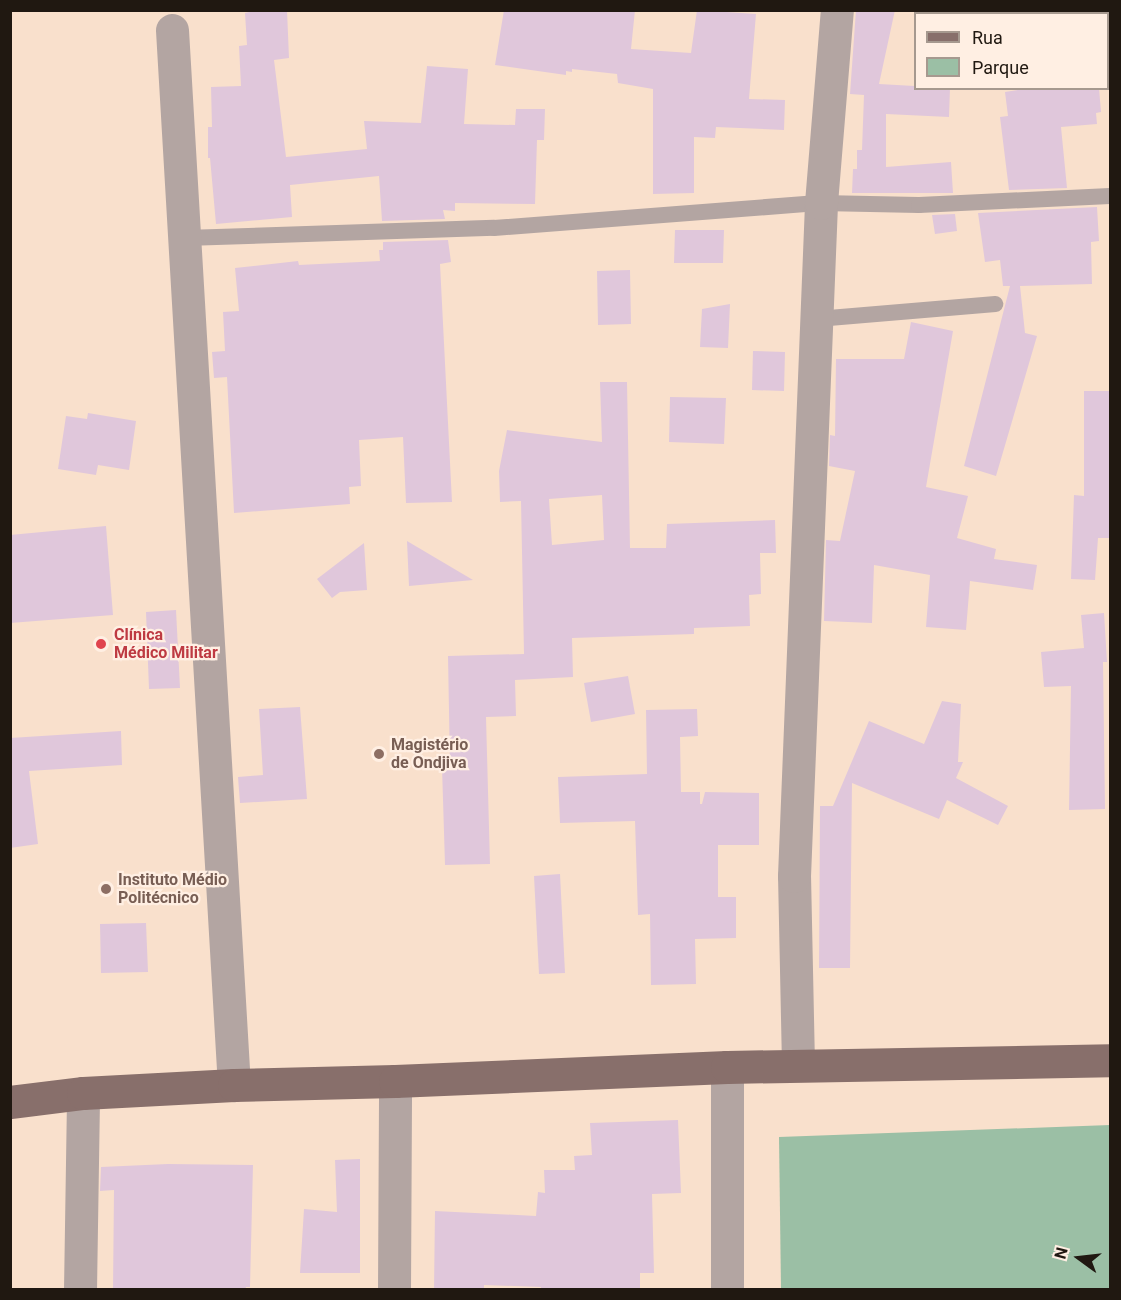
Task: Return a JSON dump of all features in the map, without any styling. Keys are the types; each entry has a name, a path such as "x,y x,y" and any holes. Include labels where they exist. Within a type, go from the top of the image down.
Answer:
{"main road":[{"path":"10,1102 83,1093 234,1085 395,1081 727,1067 1110,1060"}],"street":[{"path":"798,1065 794,876 821,203 837,10"},
{"path":"171,30 234,1085"},
{"path":"727,1067 727,1290"},
{"path":"394,1290 395,1081"},
{"path":"80,1290 83,1093"}],"lane":[{"path":"185,238 494,228 821,203 918,204 1110,196"},
{"path":"816,320 995,304"}],"green space":[{"path":"1110,1125 1110,1289 781,1289 779,1137"}],"building":[{"path":"258,10 287,10 289,58 274,60 286,157 367,149 364,121 421,123 427,66 468,69 464,124 515,125 516,109 545,109 544,140 537,140 535,204 455,203 455,211 443,210 445,219 382,221 379,176 290,185 292,217 216,224 210,158 208,158 208,127 212,127 211,87 241,86 239,46 247,45 245,13"},
{"path":"504,10 635,10 631,49 691,53 697,10 756,14 749,99 785,100 784,130 716,127 715,138 694,137 694,193 653,194 653,89 618,83 617,74 572,69 572,72 566,71 566,75 495,65"},
{"path":"856,10 895,10 879,84 914,86 914,90 950,90 949,117 886,114 886,167 951,162 953,193 852,193 853,169 857,169 857,150 862,150 864,95 850,94"},
{"path":"1099,90 1101,112 1096,113 1097,124 1061,127 1067,188 1009,190 1000,117 1008,116 1005,92"},
{"path":"1097,207 1099,241 1091,242 1092,284 1020,286 1025,333 1037,336 996,476 964,466 1010,286 1003,286 1000,260 985,262 978,213"},
{"path":"955,214 957,231 935,234 932,215"},
{"path":"675,230 724,230 723,263 674,263"},
{"path":"448,240 451,262 440,264 452,502 406,503 403,437 359,440 361,486 349,487 350,504 234,513 227,377 214,378 212,352 225,351 223,312 239,311 235,268 298,261 299,265 380,261 379,250 383,250 383,242"},
{"path":"630,270 631,324 598,325 597,271"},
{"path":"730,304 728,348 700,347 702,309"},
{"path":"911,322 953,331 926,487 968,496 957,538 996,549 994,559 1037,565 1033,590 970,581 966,630 926,627 930,575 874,565 872,623 824,621 826,540 840,541 855,471 829,466 830,435 835,436 836,359 904,359"},
{"path":"753,351 785,352 784,391 752,390"},
{"path":"600,382 627,382 630,548 666,548 667,524 775,520 776,553 760,553 761,594 749,595 750,626 694,628 694,634 572,638 573,677 515,680 516,716 486,717 490,864 445,865 442,767 450,766 448,656 524,654 521,501 500,502 499,471 507,430 602,442","holes":["602,495 604,540 552,545 549,499"]},
{"path":"1084,391 1109,391 1110,538 1098,538 1095,580 1071,579 1074,495 1084,496"},
{"path":"670,397 726,398 724,444 669,442"},
{"path":"88,413 136,421 129,470 98,465 96,475 58,469 66,416 87,419"},
{"path":"106,526 113,615 10,623 10,535"},
{"path":"407,541 473,580 409,586"},
{"path":"364,543 367,590 340,592 332,598 317,579"},
{"path":"176,610 180,688 149,689 146,612"},
{"path":"1104,613 1107,662 1103,662 1105,809 1069,810 1071,686 1044,687 1041,652 1084,648 1081,615"},
{"path":"628,676 635,714 591,722 584,683"},
{"path":"942,701 961,704 958,762 963,762 956,778 1008,806 998,825 947,800 939,819 852,783 850,968 819,968 820,806 833,806 869,721 924,744"},
{"path":"300,707 307,799 240,803 238,777 263,775 259,709"},
{"path":"697,709 698,736 680,737 681,792 700,792 700,804 702,804 705,792 759,793 759,845 718,845 718,897 736,897 736,938 695,939 696,984 651,985 650,914 638,915 635,821 560,823 558,777 647,774 646,710"},
{"path":"121,731 122,765 29,771 38,844 10,848 10,738"},
{"path":"560,874 565,973 539,974 534,876"},
{"path":"146,923 148,972 101,973 100,924"},
{"path":"678,1120 681,1193 652,1194 654,1273 640,1273 640,1290 541,1290 541,1287 484,1285 484,1290 434,1290 435,1211 536,1216 538,1192 545,1193 544,1170 575,1170 574,1156 592,1155 590,1123"},
{"path":"360,1159 360,1273 300,1273 304,1209 337,1212 335,1160"},
{"path":"168,1164 253,1165 250,1287 246,1287 245,1290 113,1290 114,1190 100,1191 101,1167"}],"place":[{"name":"Clínica Médico Militar","path":"101,644"},
{"name":"Magistério de Ondjiva","path":"379,754"},
{"name":"Instituto Médio Politécnico","path":"106,889"}]}
